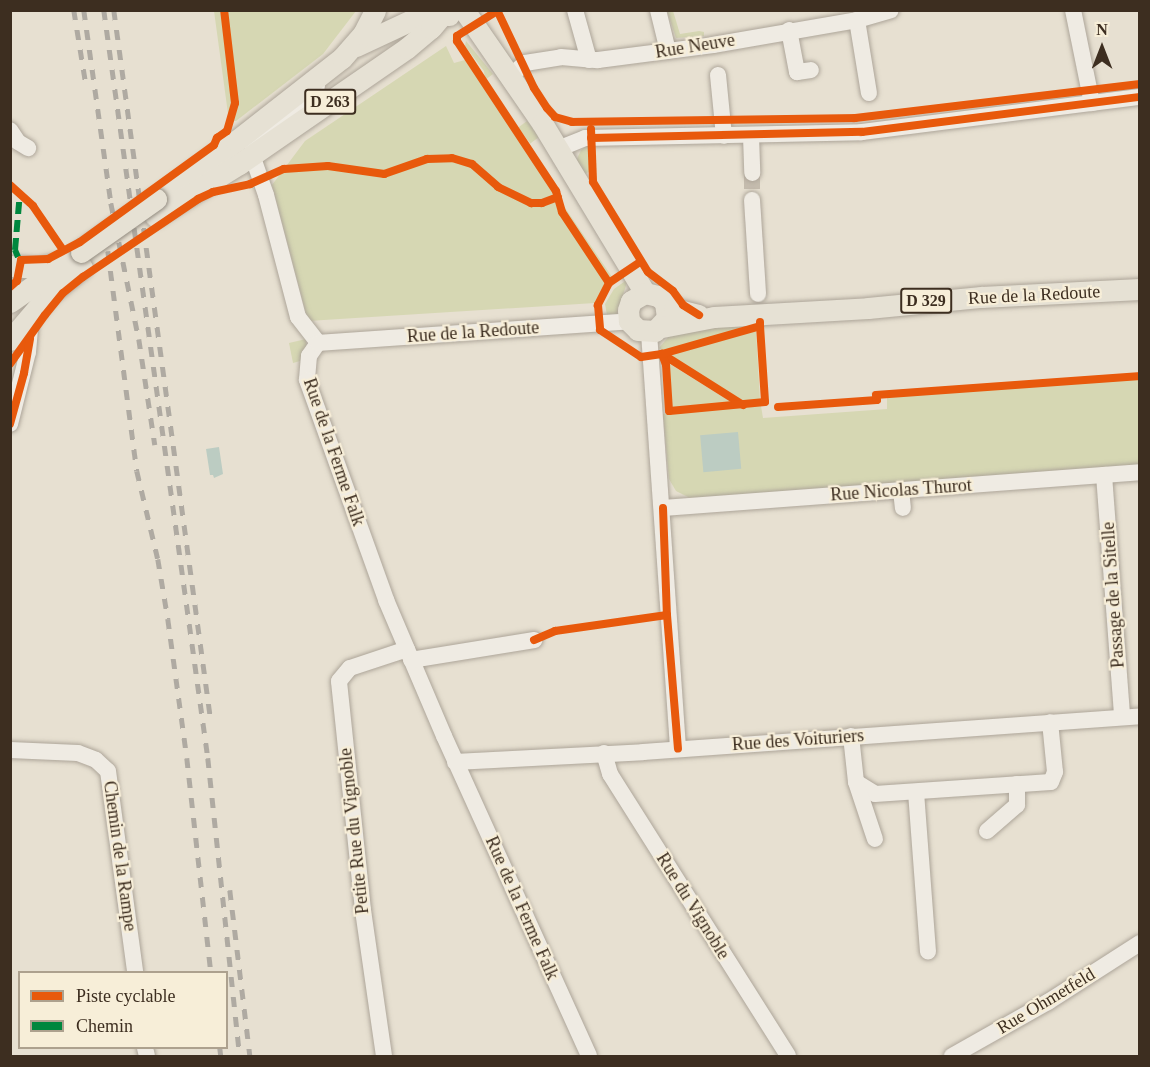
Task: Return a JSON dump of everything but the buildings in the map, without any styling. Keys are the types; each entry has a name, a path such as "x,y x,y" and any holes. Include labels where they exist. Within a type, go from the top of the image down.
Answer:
{"main road":[{"path":"331,68 363,34 375,10"},
{"path":"350,50 398,24 426,15 451,12 464,21 478,34 558,149 645,293"},
{"name":"D 263","path":"155,208 252,155 407,48 451,12"},
{"name":"D 263","path":"10,302 39,280 79,259 155,208 331,68"},
{"path":"10,266 45,267 79,259"},
{"name":"D 263","path":"10,340 79,259"},
{"name":"D 263","path":"10,327 18,310 39,280"},
{"name":"Rue de la Redoute","path":"655,330 714,317 868,308 940,300 1140,289"},
{"path":"645,293 654,294 665,303 667,318 655,330 638,330 629,321 628,310 631,301 645,293"},
{"name":"Rue de la Redoute","path":"665,303 683,312 714,317"}],"street":[{"path":"575,10 589,60"},
{"path":"658,10 668,51"},
{"name":"Rue Neuve","path":"514,85 514,73 525,63 569,57 589,60 668,51 856,20 891,10"},
{"path":"1073,10 1092,103"},
{"path":"856,20 869,93"},
{"path":"789,30 797,72 811,70"},
{"path":"318,343 298,317 266,195 252,155 254,142 300,105 331,68"},
{"path":"718,75 724,136"},
{"path":"558,149 585,138 862,132 1140,97"},
{"path":"10,130 18,142 28,148"},
{"path":"751,136 752,173"},
{"path":"752,200 758,294"},
{"path":"10,424 28,352 31,318"},
{"name":"Rue de la Redoute","path":"318,343 629,321"},
{"path":"655,330 667,615 678,749"},
{"name":"Rue de la Ferme Falk","path":"318,343 309,356 307,380 409,655 455,762 589,1056"},
{"path":"10,361 16,375 15,401"},
{"name":"Rue Nicolas Thurot","path":"663,508 1140,472"},
{"name":"Passage de la Sitelle","path":"1104,475 1122,716"},
{"path":"902,490 903,508"},
{"path":"409,655 534,640"},
{"name":"Petite Rue du Vignoble","path":"384,1056 363,910 339,681 350,668 409,655"},
{"name":"Rue des Voituriers","path":"455,762 678,749 1140,716"},
{"path":"856,783 875,794 1051,782 1055,772 1050,722"},
{"path":"851,736 856,783 875,839"},
{"name":"Chemin de la Rampe","path":"10,750 78,753 96,760 108,771 135,971"},
{"name":"Rue du Vignoble","path":"604,753 610,774 788,1056"},
{"path":"987,831 1017,805 1017,784"},
{"path":"916,792 928,952"},
{"name":"Rue Ohmetfeld","path":"952,1056 1048,1002 1140,943"}],"green space":[{"path":"214,10 356,11 323,54 236,121 229,121"},
{"path":"667,11 673,11 680,34 699,31 704,32 704,36 676,38"},
{"path":"466,41 493,74 485,80 484,71 465,46"},
{"path":"446,46 454,63 465,60 612,277 595,303 308,321 272,185 305,141"},
{"path":"527,121 539,137 530,144 518,128"},
{"path":"588,145 590,171 579,178 575,164 581,150"},
{"path":"628,279 617,314 607,315 605,304 614,289"},
{"path":"756,322 756,326 662,351 659,348 674,330"},
{"path":"756,330 760,400 742,401 668,355"},
{"path":"306,339 306,347 300,361 293,363 289,343"},
{"path":"668,363 734,404 672,408"},
{"path":"1139,379 1139,466 690,498 676,491 669,479 663,414 761,406 763,418 887,409 887,397"}],"shaded area":[{"path":"738,432 741,469 703,472 700,435"},
{"path":"219,447 223,474 214,478 210,475 206,449"}],"tunnel":[{"path":"752,173 752,200"}],"railway":[{"path":"74,10 86,84"},
{"path":"84,10 111,203 139,339 155,445"},
{"path":"104,10 208,758 240,1056"},
{"path":"114,10 210,714"},
{"path":"108,251 137,471 158,559 168,619 187,758 211,971"},
{"path":"230,890 250,1056"},
{"path":"220,1049 221,1056"}],"marked path":[{"path":"18,257 15,250 20,192"}],"cycle path":[{"path":"10,287 17,281 21,260 48,259 80,242 214,145 217,138 227,131 235,103 224,10"},
{"path":"497,10 534,88 547,108 555,117 572,122 855,118 1140,84"},
{"path":"497,11 457,36 457,41 556,191 562,212 609,283"},
{"path":"591,138 862,132 1140,97"},
{"path":"591,129 593,182 648,272 673,291 683,305 699,315"},
{"path":"10,364 63,293 83,277 198,199 213,192 250,184 284,169 328,166 384,174 427,159 452,158 472,164 498,187 531,203 542,203 558,197"},
{"path":"10,185 33,206 63,250"},
{"path":"640,262 609,283 598,305 600,330 641,357 662,354 743,405"},
{"path":"760,322 765,402 669,411 666,365 662,354 760,326"},
{"path":"10,424 24,373 30,339"},
{"path":"778,407 877,400 876,395 1140,376"},
{"path":"663,508 667,615 678,749"},
{"path":"534,640 555,631 667,615"}]}
